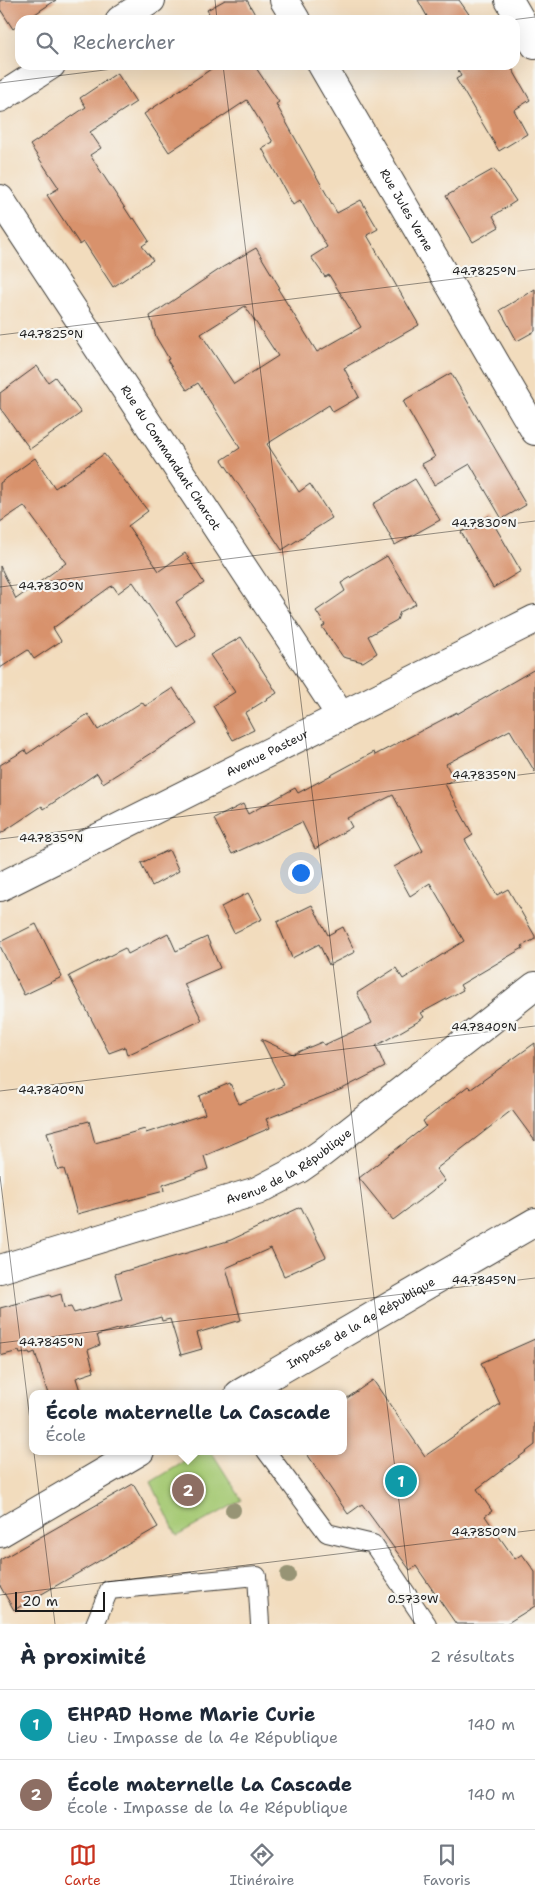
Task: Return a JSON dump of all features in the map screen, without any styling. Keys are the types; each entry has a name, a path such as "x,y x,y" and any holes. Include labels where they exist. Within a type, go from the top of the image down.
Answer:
{"street":[{"path":"128,15 151,0"},
{"path":"284,0 293,15"},
{"path":"509,0 518,15"},
{"path":"520,19 535,44"},
{"path":"0,98 43,70"},
{"name":"Rue Jules Verne","path":"325,70 535,432"},
{"name":"Rue du Commandant Charcot","path":"0,199 341,716"},
{"name":"Avenue Pasteur","path":"0,886 535,619"},
{"name":"Avenue de la République","path":"0,1269 257,1191 299,1169 535,986"},
{"name":"Impasse de la 4e République","path":"247,1390 535,1222"},
{"path":"0,1533 133,1455"}],"lane":[{"path":"269,1455 327,1533 373,1544 427,1624"},
{"path":"95,1624 109,1590 257,1576 260,1624"}],"green space":[{"path":"195,1455 214,1455 242,1500 177,1536 151,1482"}],"building":[{"path":"0,0 56,0 34,15 15,15 15,28 13,29 0,9"},
{"path":"225,0 247,0 255,15 210,15 207,10"},
{"path":"418,0 459,0 470,15 426,15"},
{"path":"210,70 257,70 279,102 276,104 337,213 361,200 378,229 367,235 419,325 344,368 359,397 333,412 329,405 267,444 299,492 310,484 332,518 282,550 222,460 240,448 198,383 187,390 167,360 169,359 156,337 150,316 223,267 256,248 280,288 278,289 317,352 361,327 329,275 325,277 311,257 327,247 300,200 293,205 262,148 273,142 247,100 169,152 144,114","holes":["245,306 278,356 234,384 201,334"]},
{"path":"458,70 513,70 530,100 514,110 527,134 499,151 456,79 461,76"},
{"path":"117,73 136,102 90,132 101,148 90,155 132,219 134,218 149,241 142,246 153,260 113,287 84,242 80,245 47,195 59,188 30,145 86,107 80,98"},
{"path":"494,169 516,201 493,216 499,227 473,242 446,196"},
{"path":"535,289 535,331 517,341 500,310"},
{"path":"37,366 48,382 55,377 81,413 30,449 0,408 0,393"},
{"path":"451,373 526,505 502,519 470,464 434,485 422,464 435,457 403,401"},
{"path":"104,454 148,511 128,526 159,571 185,553 204,583 176,602 196,635 177,647 133,582 118,593 113,586 110,587 53,628 61,641 34,659 28,650 0,668 0,566 16,599 66,563 24,506 0,522 0,483 35,458 55,488"},
{"path":"415,479 440,520 395,545 373,504"},
{"path":"489,516 521,571 493,588 461,532"},
{"path":"387,556 416,604 400,612 397,620 368,636 377,653 363,662 343,657 322,627 325,625 316,611 345,591 341,583"},
{"path":"241,637 277,693 245,713 254,730 233,740 213,706 235,692 210,655"},
{"path":"535,669 535,772 510,730 446,764 454,780 445,784 473,835 465,840 497,895 508,889 535,939 460,985 463,990 421,1013 424,1017 419,1021 376,1046 385,1067 342,1089 266,1119 270,1128 204,1156 208,1169 163,1185 164,1191 77,1214 64,1169 58,1170 47,1132 89,1121 95,1143 145,1129 146,1133 205,1114 199,1096 230,1083 239,1104 284,1085 261,1039 293,1054 322,1042 324,1045 372,1023 357,993 396,968 403,979 464,941 430,883 410,896 394,867 423,851 393,795 347,818 352,827 315,849 302,822 232,854 214,819 243,804 248,814 295,788 298,793 374,752 375,755 457,712 457,714"},
{"path":"173,688 197,724 103,783 97,773 44,809 42,806 0,834 0,765 25,750 27,754 88,714 98,730 142,702 145,706"},
{"path":"169,850 179,871 152,886 141,863"},
{"path":"248,893 262,919 234,933 221,907"},
{"path":"312,905 328,935 343,927 355,952 329,965 319,944 292,958 277,922"},
{"path":"36,924 62,977 24,995 0,946 0,942"},
{"path":"168,933 176,951 207,937 220,968 184,984 202,1020 127,1055 125,1047 109,1053 69,976 125,948 128,954"},
{"path":"535,1043 535,1141 512,1110 436,1169 445,1181 393,1220 359,1178 426,1126 423,1121 468,1086 471,1089"},
{"path":"301,1207 326,1257 284,1276 271,1248 226,1268 241,1320 197,1333 202,1349 181,1355 170,1319 162,1321 161,1317 97,1335 100,1345 88,1350 94,1372 76,1378 80,1390 47,1390 35,1352 20,1354 19,1351 0,1356 0,1308 61,1294 64,1308 71,1307 74,1313 122,1299 115,1274 231,1240"},
{"path":"535,1339 535,1445 477,1489 492,1511 485,1516 498,1535 515,1559 522,1554 535,1572 535,1606 506,1624 456,1624 416,1566 410,1570 362,1504 348,1514 308,1455 347,1455 347,1398 373,1380 425,1456 500,1404 481,1363"},
{"path":"133,1484 158,1527 14,1610 0,1586 0,1560"}],"place":[{"name":"EHPAD Home Marie Curie","path":"401,1481"},
{"name":"École maternelle La Cascade","path":"188,1490"}]}
